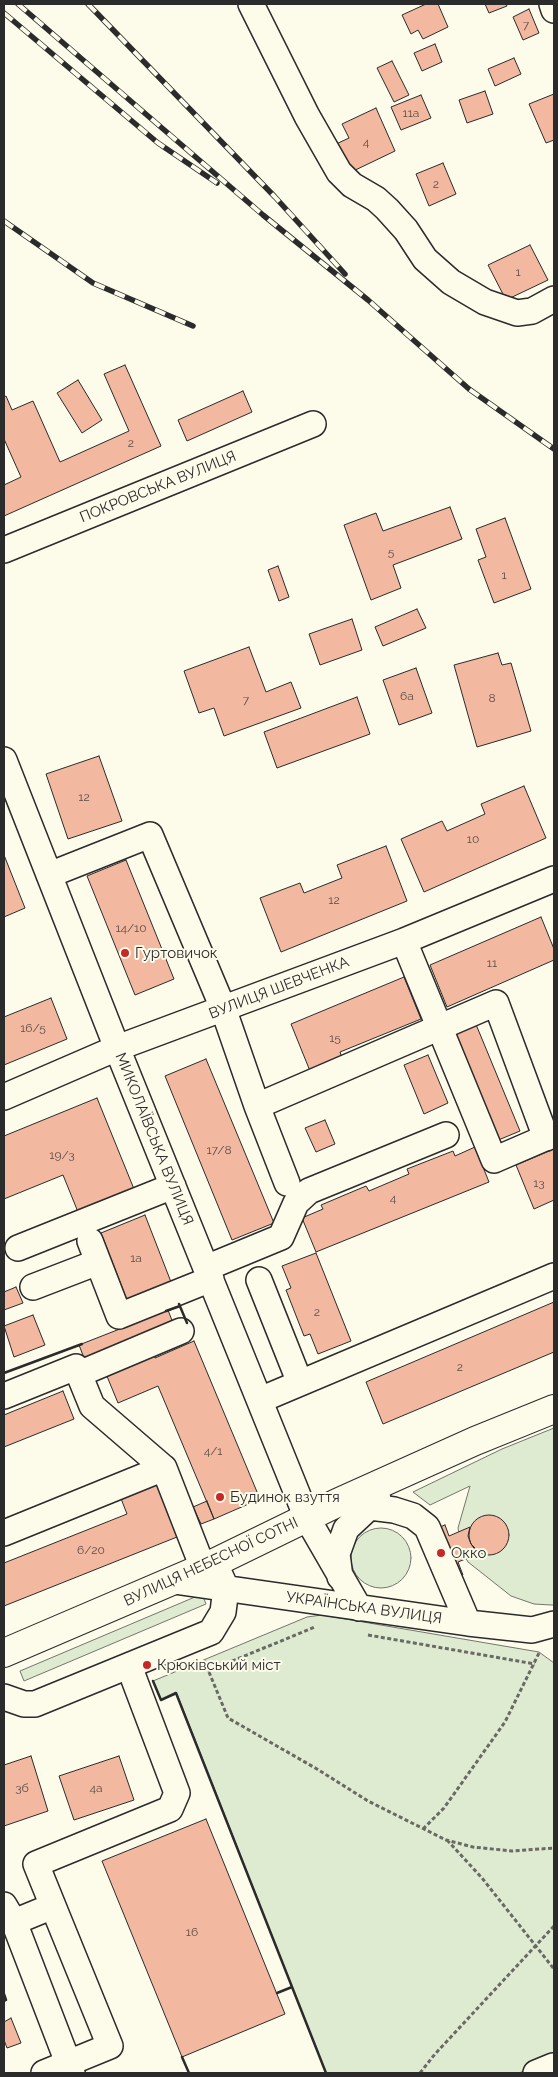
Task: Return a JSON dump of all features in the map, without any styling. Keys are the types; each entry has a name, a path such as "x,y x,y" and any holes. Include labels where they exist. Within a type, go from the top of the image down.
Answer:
{"highway":[{"name":"ВУЛИЦЯ НЕБЕСНОЇ СОТНІ","path":"4,1653 174,1581 337,1503 554,1410"}],"street":[{"path":"251,4 307,116 339,172 352,185 376,198 387,209 406,230 425,259 451,282 485,302 517,313 532,311 554,299"},
{"path":"552,4 554,10"},
{"name":"ПОКРОВСЬКА ВУЛИЦЯ","path":"4,550 313,424"},
{"name":"МИКОЛАЇВСЬКА ВУЛИЦЯ","path":"4,760 9,787 49,875 307,1518 359,1608"},
{"path":"49,875 150,835 223,1008 257,1106 287,1183"},
{"name":"ВУЛИЦЯ ШЕВЧЕНКА","path":"4,1096 117,1048 404,940 554,879"},
{"path":"257,1106 440,1027 496,1003 550,1136 494,1160 440,1027 404,940"},
{"path":"33,1287 94,1252 119,1316 281,1237 296,1203 309,1191 446,1135"},
{"path":"18,1248 173,1186"},
{"path":"260,1400 554,1276"},
{"path":"259,1280 300,1383"},
{"path":"79,1374 180,1331"},
{"path":"4,1396 76,1367 92,1406 164,1468 209,1565 226,1588 223,1612 211,1632 128,1666 76,1690 35,1704 24,1704 4,1697"},
{"path":"4,1533 164,1468"},
{"path":"340,1577 337,1554 346,1529 407,1472"},
{"path":"337,1503 394,1510 413,1516 427,1527 468,1623"},
{"name":"УКРАЇНСЬКА ВУЛИЦЯ","path":"174,1581 468,1623 532,1630 554,1625"},
{"path":"44,2073 70,2068 110,2046 36,1864 170,1809 177,1793 128,1666"},
{"path":"53,1906 9,1914 70,2068"},
{"path":"536,2073 553,2066 554,2068"}],"path":[{"path":"423,1829 444,1808 505,1722 554,1625"},
{"path":"208,1671 318,1626"},
{"path":"366,1634 535,1664"},
{"path":"195,1638 228,1718 317,1769 368,1801 446,1840 492,1850 554,1848"},
{"path":"446,1840 482,1878 537,1945 554,1969"},
{"path":"420,2073 435,2054 554,1926"}],"green space":[{"path":"554,1428 554,1605 534,1604 511,1596 468,1562 462,1551 458,1528 470,1486 430,1505 413,1492 502,1449"},
{"path":"381,1528 398,1533 406,1541 411,1558 406,1575 398,1583 381,1588 364,1583 356,1575 351,1558 356,1541 364,1533"},
{"path":"202,1594 206,1604 24,1681 20,1671"},
{"path":"322,1615 539,1652 554,1663 554,2058 519,2073 326,2073 177,1694 161,1700 153,1681 307,1617"}],"building":[{"path":"426,4 438,4 448,27 423,39 418,30 411,34 402,15"},
{"path":"485,4 506,4 507,6 489,13"},
{"path":"529,9 539,33 523,40 513,17"},
{"path":"435,44 442,62 422,71 414,53"},
{"path":"514,58 521,74 495,86 488,69"},
{"path":"392,61 409,95 394,102 377,68"},
{"path":"485,91 493,114 467,123 459,100"},
{"path":"554,94 554,140 546,143 529,104"},
{"path":"421,95 431,118 401,130 391,107"},
{"path":"376,108 395,151 347,174 334,145 349,138 342,124"},
{"path":"443,163 456,194 429,206 416,174"},
{"path":"530,245 548,280 506,300 488,265"},
{"path":"125,365 161,446 4,516 4,485 21,477 4,439 4,397 6,396 12,410 33,401 60,462 129,431 104,374"},
{"path":"78,380 102,420 82,433 57,393"},
{"path":"243,391 252,412 187,441 178,420"},
{"path":"450,507 462,539 393,565 401,588 371,600 344,525 376,513 383,531"},
{"path":"505,518 531,589 494,603 478,560 486,557 476,529"},
{"path":"278,566 289,597 279,601 268,570"},
{"path":"417,609 426,628 383,646 375,627"},
{"path":"352,619 362,650 320,665 309,634"},
{"path":"249,647 266,692 291,682 301,708 224,736 214,708 199,713 184,671"},
{"path":"498,653 502,665 511,663 531,731 477,747 454,665"},
{"path":"416,668 432,713 399,725 383,680"},
{"path":"357,697 370,734 277,768 264,732"},
{"path":"99,756 122,821 68,839 46,774"},
{"path":"524,786 546,838 424,892 401,839 442,821 447,831 485,814 481,804"},
{"path":"386,846 407,901 281,952 260,898 300,883 304,893 342,878 337,865"},
{"path":"4,855 25,908 4,917"},
{"path":"126,860 174,979 135,995 87,876"},
{"path":"541,917 554,949 554,960 447,1007 430,965"},
{"path":"404,977 421,1019 340,1052 342,1058 310,1071 291,1024"},
{"path":"51,998 67,1039 4,1065 4,1017"},
{"path":"475,1022 520,1131 496,1141 451,1033"},
{"path":"428,1055 448,1103 424,1114 404,1065"},
{"path":"206,1059 274,1223 232,1240 165,1076"},
{"path":"97,1098 134,1189 78,1212 63,1175 4,1199 4,1136"},
{"path":"325,1120 335,1144 316,1152 305,1128"},
{"path":"475,1147 489,1182 316,1252 302,1218 323,1209 321,1205 366,1186 369,1191 409,1174 407,1169 453,1151 455,1156"},
{"path":"554,1149 554,1200 534,1209 516,1165"},
{"path":"145,1215 171,1282 127,1300 101,1233"},
{"path":"316,1253 351,1341 318,1354 310,1334 304,1336 286,1290 291,1288 282,1266"},
{"path":"16,1287 23,1303 4,1310 4,1292"},
{"path":"554,1302 554,1352 383,1424 366,1382"},
{"path":"168,1310 173,1323 84,1358 79,1345"},
{"path":"33,1315 45,1345 14,1357 4,1326"},
{"path":"194,1341 260,1499 214,1519 158,1386 118,1403 104,1369 152,1349 155,1358"},
{"path":"63,1391 74,1419 4,1447 4,1415"},
{"path":"156,1481 177,1537 4,1606 4,1563 127,1514 120,1496"},
{"path":"207,1501 214,1519 201,1524 193,1507"},
{"path":"493,1515 500,1518 506,1524 509,1535 508,1543 500,1552 493,1555 485,1555 478,1552 470,1543 469,1531 472,1524 481,1516"},
{"path":"445,1525 449,1536 470,1527 468,1536 471,1544 480,1553 458,1562 463,1575 439,1584 419,1535"},
{"path":"31,1756 48,1811 4,1826 4,1765"},
{"path":"119,1756 134,1800 74,1820 59,1776"},
{"path":"206,1819 285,2014 182,2057 102,1861"},
{"path":"11,2018 21,2043 7,2048 4,2040 4,2022"}],"railway":[{"path":"18,4 263,215 368,300 469,389 554,449"},
{"path":"88,4 275,197 345,274"},
{"path":"4,13 158,143 217,183"},
{"path":"4,221 93,283 193,326"}],"wall":[{"path":"179,1304 187,1323"},
{"path":"166,1311 180,1306"},
{"path":"4,1373 82,1344"},
{"path":"153,1681 161,1700 176,1693 326,2073"},
{"path":"277,1993 292,1987"},
{"path":"4,1994 6,2000 4,2001"},
{"path":"182,2057 189,2073"}],"place":[{"name":"Гуртовичок","path":"125,953"},
{"name":"Будинок взуття","path":"220,1497"},
{"name":"Окко","path":"441,1553"},
{"name":"Крюківський міст","path":"147,1665"}]}
